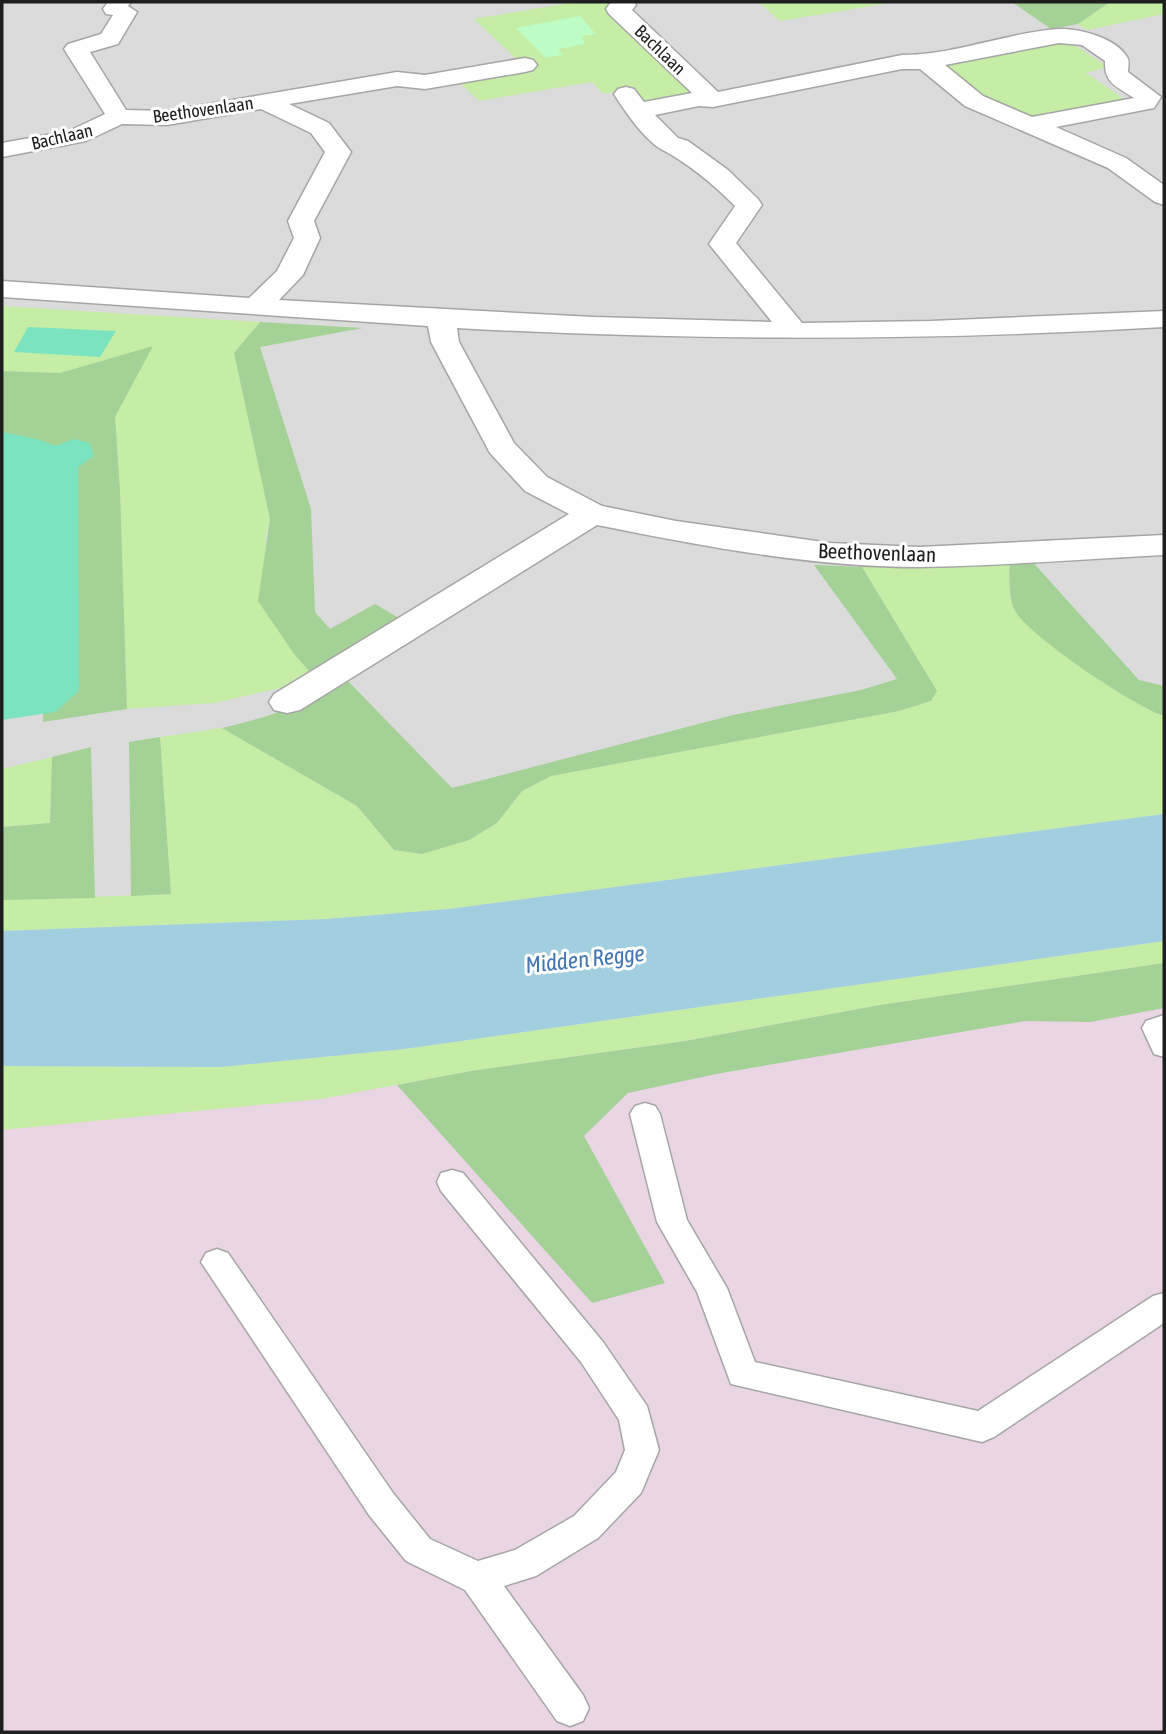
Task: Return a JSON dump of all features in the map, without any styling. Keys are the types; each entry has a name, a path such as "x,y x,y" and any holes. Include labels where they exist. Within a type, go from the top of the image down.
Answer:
{"street":[{"name":"Bachlaan","path":"2,150 77,137 101,129 118,116 76,49 110,39 126,12 114,9 120,2"},
{"name":"Bachlaan","path":"622,2 625,5 617,9 713,100"},
{"path":"794,331 722,244 750,205 719,175 679,146 669,143 631,102 713,100 902,62 926,62 1059,36 1087,40 1117,59 1116,75 1149,97 1145,103 1029,125"},
{"path":"926,62 974,101 1117,163 1164,197"},
{"path":"264,101 397,79 425,82 525,65"},
{"name":"Beethovenlaan","path":"118,116 136,119 167,118 264,101 320,128 338,152 301,221 307,238 289,275 256,307"},
{"path":"2,289 256,307 664,329 794,331 990,328 1164,319"},
{"name":"Beethovenlaan","path":"441,318 445,342 501,447 536,484 592,514 676,531 830,553 919,557 1164,545"},
{"path":"287,702 592,514"}],"lane":[{"path":"1164,1026 1156,1028 1164,1046"},
{"path":"645,1114 672,1222 711,1288 743,1374 982,1427 1164,1306"},
{"path":"452,1182 592,1352 635,1416 642,1450 629,1482 586,1527 524,1564 477,1578"},
{"path":"217,1262 381,1504 418,1550 477,1578 570,1708"}],"shaded area":[{"path":"2,2 1164,2 1164,1732 2,1732"},
{"path":"1164,961 1164,1732 2,1732 2,1094"}],"green space":[{"path":"576,2 627,2 633,6 619,13 698,93 647,103 632,89 603,94 592,82 479,101 459,82 527,69 474,19"},
{"path":"758,2 897,2 780,21"},
{"path":"1012,2 1110,2 1078,24 1051,29"},
{"path":"1110,2 1164,2 1164,14 1087,30 1078,24"},
{"path":"580,16 596,34 582,36 585,44 558,49 563,55 546,58 516,28"},
{"path":"1065,39 1108,67 1086,73 1127,101 1027,123 996,107 943,66"},
{"path":"2,306 260,322 234,353 270,519 265,540 294,654 309,671 281,688 214,703 127,709 115,417 152,347 60,373 2,371"},
{"path":"260,322 363,328 260,347 311,509 315,612 330,629 375,604 399,618 309,671 294,654 258,601 270,519 234,353"},
{"path":"28,327 116,331 100,357 14,352"},
{"path":"153,346 115,417 127,709 43,722 47,548 2,453 2,371 60,373"},
{"path":"2,432 56,446 74,439 90,443 94,456 78,467 79,691 55,712 2,720"},
{"path":"1030,559 1139,680 1164,686 1164,716 1130,699 1083,669 1023,621 1012,604 1009,560"},
{"path":"1009,560 1012,604 1024,621 1084,669 1130,699 1164,716 1164,814 449,909 327,919 2,931 2,900 171,894 160,737 222,728 357,806 394,850 422,854 469,840 497,823 522,791 551,776 899,711 931,701 937,691 862,567 916,567"},
{"path":"814,565 862,567 937,691 931,701 899,711 551,776 522,791 497,823 469,840 422,854 394,850 357,806 222,728 286,709 347,680 452,788 733,715 861,690 897,679"},
{"path":"160,737 171,894 131,896 129,742"},
{"path":"91,747 95,898 2,900 2,827 50,823 52,757"},
{"path":"52,757 50,823 2,827 2,769"},
{"path":"1164,941 1164,963 880,1005 684,1041 471,1071 321,1099 2,1130 2,1066 220,1067 404,1049"},
{"path":"1164,963 1164,1008 1091,1022 1025,1021 716,1074 628,1093 584,1136 665,1283 592,1303 397,1085 471,1071 685,1041 880,1005"}],"water":[{"name":"Midden Regge","path":"1164,814 1164,941 404,1049 220,1067 2,1066 2,931 327,919 449,909"}]}
